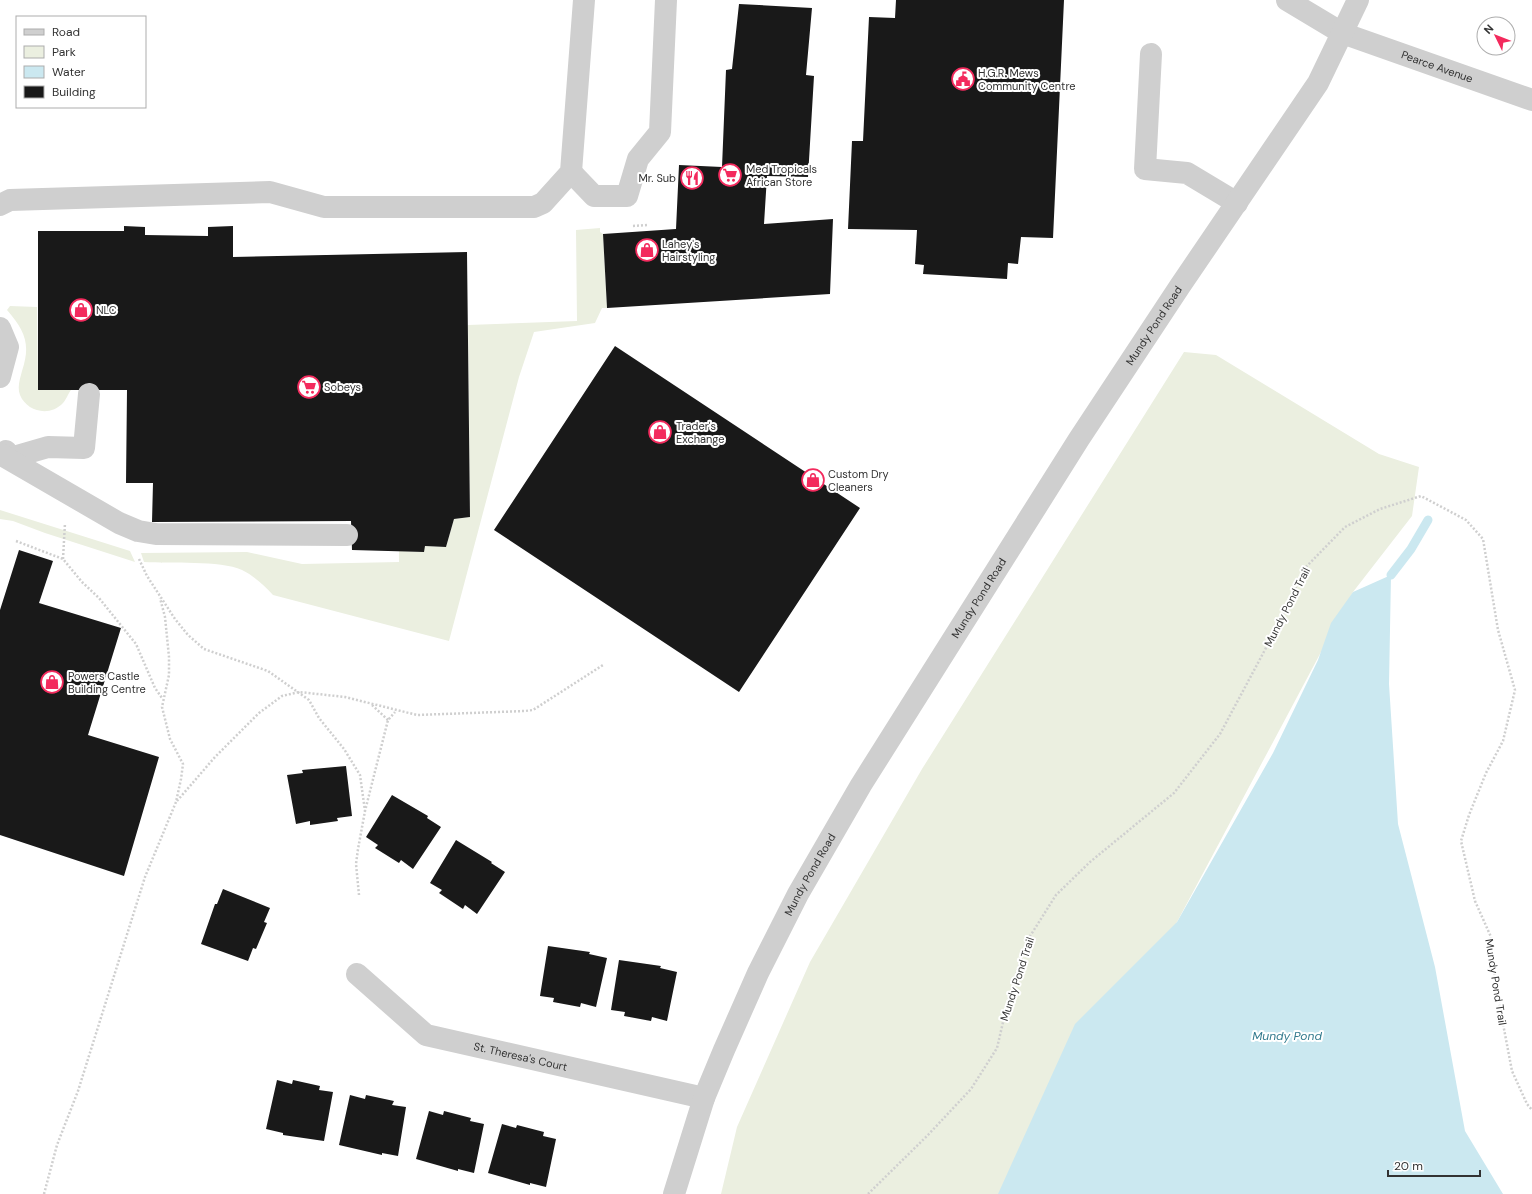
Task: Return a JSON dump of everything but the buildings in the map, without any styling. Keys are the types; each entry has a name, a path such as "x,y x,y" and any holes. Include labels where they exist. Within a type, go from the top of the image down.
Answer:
{"street":[{"path":"0,205 10,200 270,192 324,207 534,207 543,203 571,172 584,0"},
{"path":"571,172 594,196 627,196 638,159 660,132 666,0"},
{"name":"Pearce Avenue","path":"1287,0 1342,33 1532,100"},
{"name":"Mundy Pond Road","path":"674,1194 704,1098 761,966 798,894 861,785 1079,439 1318,83 1358,0"},
{"path":"1151,54 1145,169 1187,173 1237,203"},
{"path":"0,328 8,347 0,377"},
{"path":"3,451 48,447 84,448 89,394"},
{"path":"3,451 130,528 156,534 347,535"},
{"name":"St. Theresa's Court","path":"357,974 426,1035 704,1098"}],"path":[{"path":"633,226 648,225"},
{"name":"Mundy Pond Trail","path":"868,1194 928,1135 970,1089 997,1048 1008,1001 1028,941 1056,895 1090,862 1174,793 1220,734 1275,631 1306,568 1345,527 1380,509 1420,496 1466,520 1483,540 1498,630 1515,690 1502,741 1486,773 1469,815 1461,841 1475,901 1491,937 1496,987 1512,1071 1527,1104 1532,1110"},
{"path":"130,528 137,553 146,576 160,598 188,634 204,649 268,671 309,700 319,718 344,749 360,775 364,811"},
{"path":"16,541 64,559 82,582 104,604 136,644 155,688 162,698"},
{"path":"44,1194 57,1145 78,1091 145,877 176,802 183,764 170,739 162,707 162,698 169,675 169,657 165,617 160,598"},
{"path":"176,802 215,757 259,713 282,696 299,692 345,697 372,705 417,715 505,713 533,710 602,665"},
{"path":"372,705 388,720"},
{"path":"359,895 356,864 364,811 388,720 396,711"}],"green space":[{"path":"600,228 600,232 603,234 607,308 602,308 595,323 534,332 519,377 449,641 273,595 251,575 233,567 208,564 144,562 141,553 247,552 302,564 399,562 399,551 423,552 425,546 446,547 454,519 470,517 468,325 577,321 576,230"},
{"path":"10,306 37,307 38,390 71,390 63,403 52,410 39,411 33,409 23,401 20,395 19,383 25,361 26,345 22,331 7,310"},
{"path":"1184,352 1216,355 1379,454 1419,467 1412,516 1353,592 1177,922 1003,1194 721,1194 737,1127 810,962 922,769"},
{"path":"0,510 130,551 135,562 13,521 0,519"}],"water":[{"name":"Mundy Pond","path":"1391,575 1389,684 1398,824 1435,967 1465,1131 1503,1194 998,1194 1075,1024 1177,922 1273,753 1318,660 1331,623 1353,592"}],"waterway":[{"path":"1391,575 1411,549 1428,520"}],"place":[{"name":"H.G.R. Mews Community Centre","path":"963,79"},
{"name":"Med Tropicals African Store","path":"730,175"},
{"name":"Mr. Sub","path":"692,178"},
{"name":"Lahey's Hairstyling","path":"647,250"},
{"name":"NLC","path":"81,310"},
{"name":"Sobeys","path":"309,387"},
{"name":"Trader's Exchange","path":"660,432"},
{"name":"Custom Dry Cleaners","path":"813,480"},
{"name":"Powers Castle Building Centre","path":"52,682"}]}
